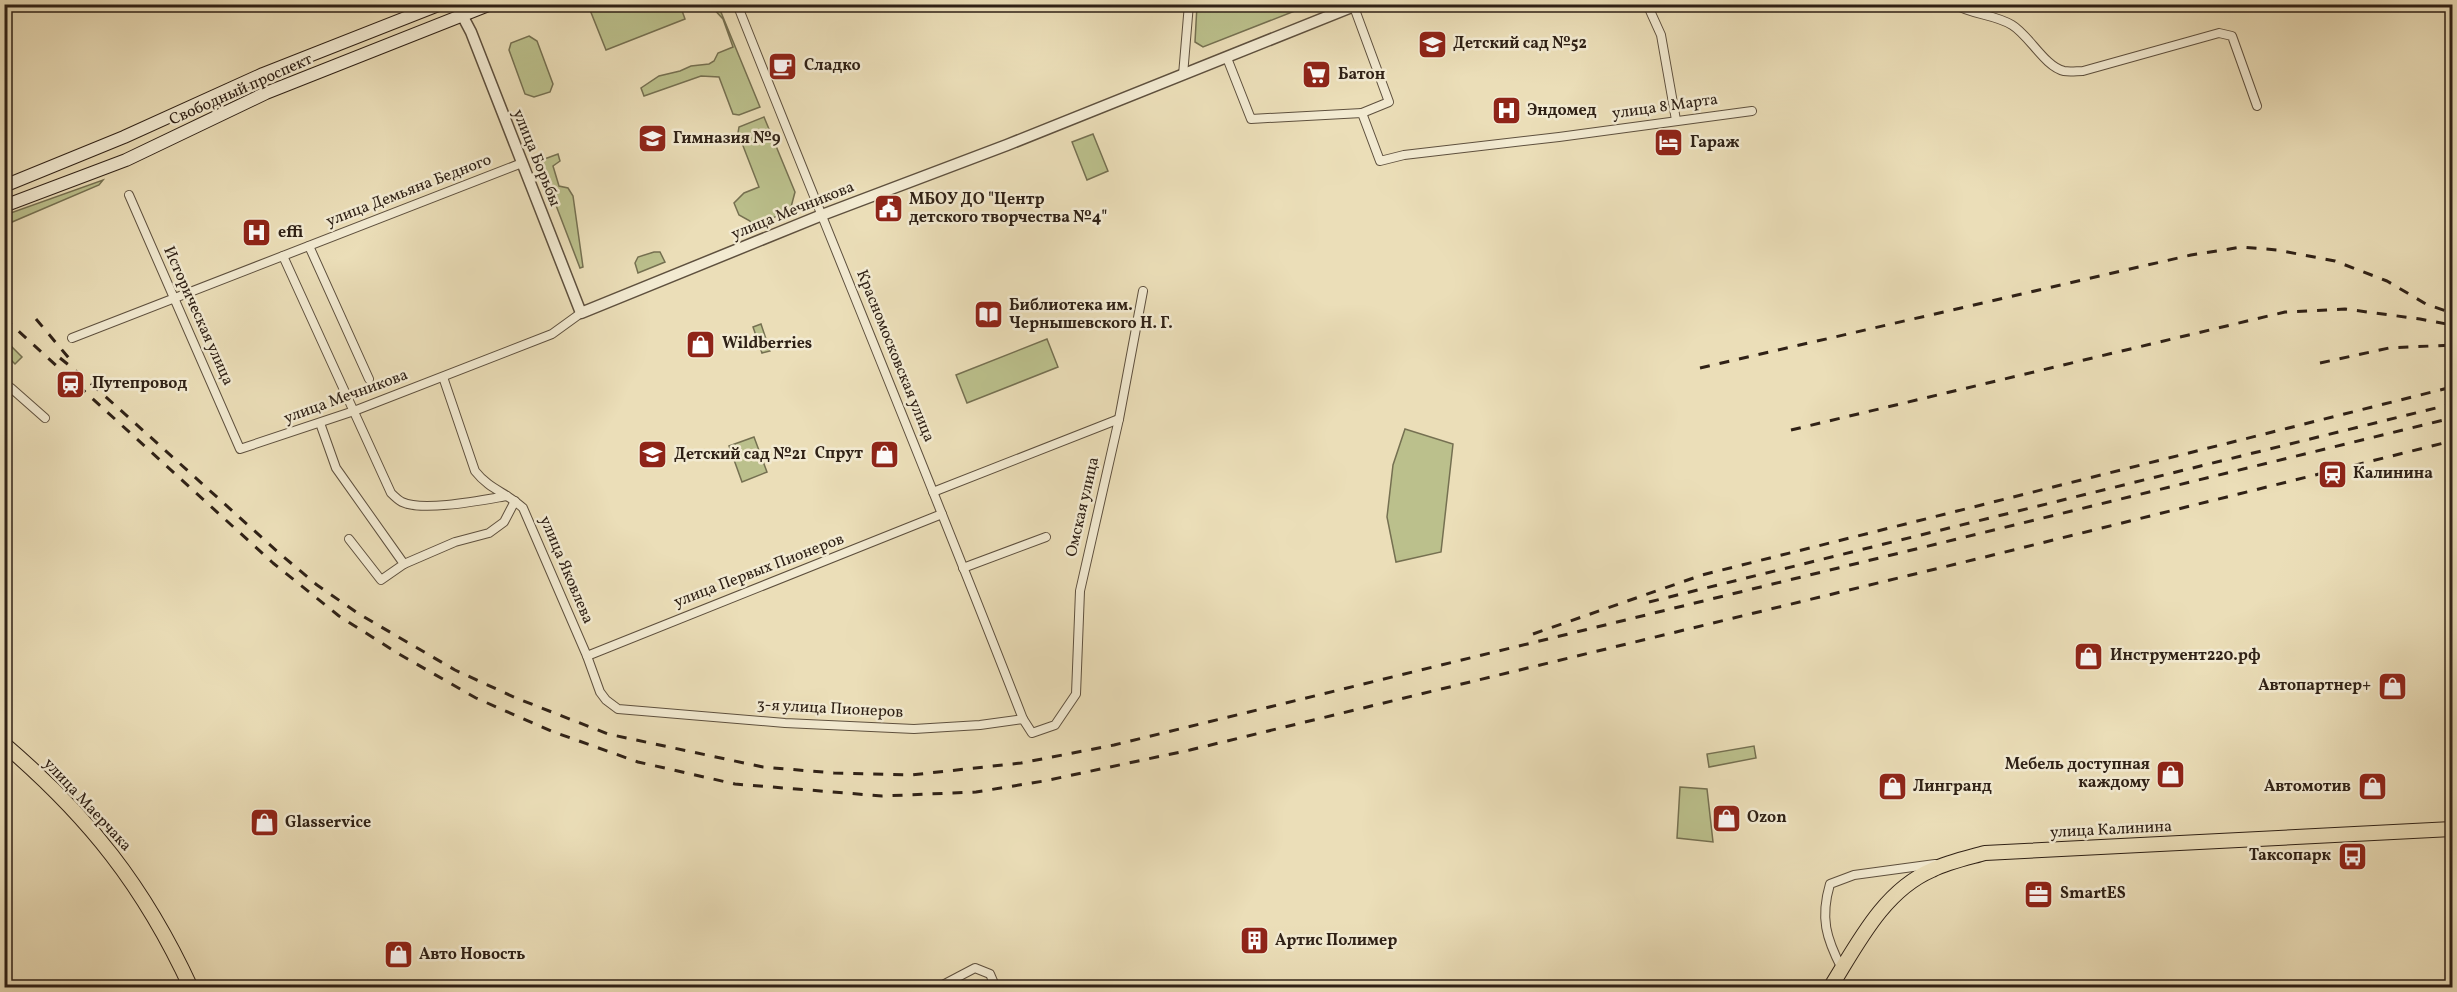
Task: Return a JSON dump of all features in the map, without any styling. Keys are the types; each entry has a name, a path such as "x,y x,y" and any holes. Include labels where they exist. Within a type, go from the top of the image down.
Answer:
{"main road":[{"name":"Свободный проспект","path":"4,186 124,137 263,74 441,4"},
{"name":"Свободный проспект","path":"4,206 126,160 266,93 491,4"},
{"name":"улица Маерчака","path":"4,744 67,803 122,867 148,904 168,939 190,987"},
{"name":"улица Калинина","path":"1830,987 1884,906 1909,884 1930,870 1951,862 1996,853 2452,829"}],"street":[{"name":"Красномосковская улица","path":"737,4 1023,719"},
{"path":"1184,75 1189,4"},
{"path":"1647,4 1661,35 1676,120"},
{"path":"1954,4 1962,9 1994,17 2012,25 2049,62 2063,71 2083,71 2219,33 2232,36 2257,106"},
{"name":"улица Мечникова","path":"240,449 354,411 552,334 581,313 822,215 1356,6"},
{"path":"1227,58 1251,119 1362,113 1389,102 1356,6"},
{"name":"улица Борьбы","path":"462,15 581,313"},
{"name":"улица 8 Марта","path":"1362,113 1380,161 1404,155 1752,111"},
{"name":"улица Демьяна Бедного","path":"72,338 522,163"},
{"name":"Историческая улица","path":"129,195 240,449"},
{"path":"309,246 369,379"},
{"path":"283,256 391,494 403,503 418,505 442,505 511,498 504,522 489,533 455,542 404,564 381,580 349,539"},
{"name":"Омская улица","path":"1023,719 1032,733 1055,724 1076,694 1080,591 1119,419 1143,291"},
{"name":"улица Яковлева","path":"443,377 475,471 485,483 511,498 527,515 600,692"},
{"path":"4,395 10,388 45,418"},
{"path":"933,492 1119,419"},
{"path":"320,423 336,468 404,564"},
{"name":"улица Первых Пионеров","path":"587,656 942,514"},
{"path":"963,568 1046,537"},
{"name":"3-я улица Пионеров","path":"600,692 618,709 785,723 914,729 980,725 1023,719"},
{"path":"1842,969 1829,945 1824,906 1830,884 1854,875 1951,862"},
{"path":"937,987 975,968 990,974 996,987"}],"green space":[{"path":"1197,4 1310,5 1203,47 1195,42"},
{"path":"588,5 680,5 685,19 606,50"},
{"path":"710,5 718,5 760,107 739,115 733,114 719,77 701,76 644,96 641,88 659,76 691,66 709,64 714,61 718,53 733,47 723,19"},
{"path":"529,36 537,41 553,84 550,92 534,97 525,94 509,50 511,43"},
{"path":"764,117 795,192 790,211 752,226 750,221 739,215 734,203 744,193 759,187 738,133 739,127"},
{"path":"1093,134 1108,171 1087,180 1072,142"},
{"path":"558,154 560,161 553,166 559,186 568,188 573,196 583,267 580,268 539,161"},
{"path":"103,180 99,185 5,225 5,215"},
{"path":"660,252 665,262 638,273 635,263 638,257"},
{"path":"761,324 770,351 762,353 753,327"},
{"path":"1047,339 1058,367 967,403 956,375"},
{"path":"5,340 22,357 15,364 5,354"},
{"path":"1405,429 1453,444 1441,552 1396,562 1387,517 1393,465"},
{"path":"754,437 767,472 742,482 729,446"},
{"path":"1754,746 1756,758 1709,767 1707,754"},
{"path":"1680,787 1707,789 1713,842 1677,838"}],"railway":[{"path":"1700,368 2191,255 2242,247 2277,250 2335,261 2387,281 2426,304 2452,313"},
{"path":"1791,430 2285,312 2345,309 2452,325"},
{"path":"4,318 273,563 339,616 476,698 551,731 638,762 735,784 882,796 976,792 1044,781 1190,750 2452,441"},
{"path":"36,319 73,363"},
{"path":"2320,363 2389,348 2452,345"},
{"path":"60,358 317,585 359,614 455,670 516,698 608,734 763,767 834,773 911,775 1021,763 1114,745 2452,418"},
{"path":"1533,634 1702,575 2452,387"},
{"path":"1649,602 2452,404"}],"place":[{"name":"Детский сад №52","path":"1432,44"},
{"name":"Сладко","path":"783,66"},
{"name":"Батон","path":"1317,75"},
{"name":"Эндомед","path":"1506,111"},
{"name":"Гимназия №9","path":"652,139"},
{"name":"Гараж","path":"1669,143"},
{"name":"МБОУ ДО \"Центр детского творчества №4\"","path":"888,209"},
{"name":"effi","path":"257,233"},
{"name":"Библиотека им. Чернышевского Н. Г.","path":"988,315"},
{"name":"Wildberries","path":"701,344"},
{"name":"Путепровод","path":"71,384"},
{"name":"Спрут","path":"884,454"},
{"name":"Детский сад №21","path":"653,455"},
{"name":"Калинина","path":"2332,474"},
{"name":"Инструмент220.рф","path":"2089,656"},
{"name":"Автопартнер+","path":"2392,686"},
{"name":"Мебель доступная каждому","path":"2171,774"},
{"name":"Лингранд","path":"1892,787"},
{"name":"Автомотив","path":"2372,787"},
{"name":"Ozon","path":"1726,818"},
{"name":"Glasservice","path":"264,823"},
{"name":"Таксопарк","path":"2352,856"},
{"name":"SmartES","path":"2039,894"},
{"name":"Артис Полимер","path":"1254,941"},
{"name":"Авто Новость","path":"398,955"}]}
